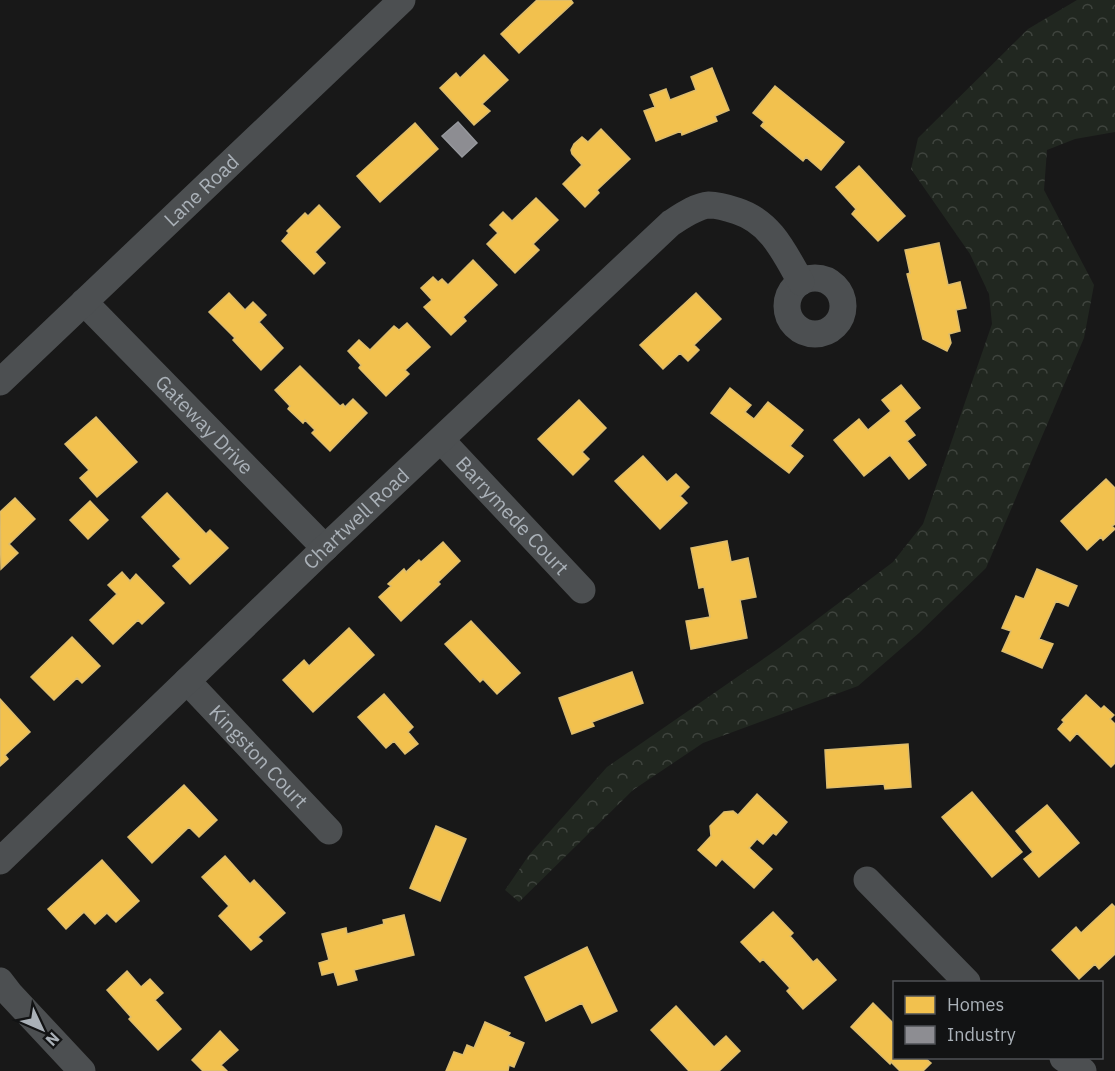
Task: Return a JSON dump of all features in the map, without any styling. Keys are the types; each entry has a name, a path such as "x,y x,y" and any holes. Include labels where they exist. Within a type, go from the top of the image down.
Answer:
{"street":[{"name":"Lane Road","path":"0,382 402,0"},
{"name":"Chartwell Road","path":"0,861 325,548 670,223 708,205 727,207 746,214 762,224 777,238 801,282"},
{"name":"Gateway Drive","path":"84,302 325,548"},
{"name":"Barrymede Court","path":"441,440 582,590"},
{"name":"Kingston Court","path":"187,681 329,831"},
{"path":"867,880 966,981"},
{"path":"0,981 82,1071"},
{"path":"1065,1059 1083,1071"}],"green space":[{"path":"1077,0 1115,0 1115,132 1075,139 1047,150 1044,190 1094,285 1084,338 986,568 919,633 858,686 703,743 633,790 519,902 505,890 529,855 607,767 779,648 893,562 923,524 992,324 989,294 970,254 911,169 918,138 1028,29"}],"building: Homes":[{"path":"537,0 571,0 573,3 519,53 501,34"},
{"path":"484,55 508,80 482,104 490,111 474,125 440,88 456,73 460,78"},
{"path":"712,68 729,110 715,116 717,121 682,135 681,131 656,141 644,111 655,107 650,95 666,89 670,100 696,90 691,77"},
{"path":"775,86 844,142 821,170 806,157 803,161 761,126 764,122 753,113"},
{"path":"415,123 438,149 380,202 357,176"},
{"path":"601,129 630,159 597,190 599,193 585,207 563,184 582,165 572,154 574,144 582,137 588,142"},
{"path":"859,166 905,216 878,241 852,214 856,209 836,187"},
{"path":"536,198 558,220 533,244 539,250 515,273 487,244 498,233 490,225 503,212 512,221"},
{"path":"319,205 340,227 315,252 325,263 314,274 282,241 289,233 287,231 305,213 308,216"},
{"path":"939,243 948,285 960,282 966,308 956,310 960,331 949,334 951,343 947,351 923,339 907,274 910,273 905,250"},
{"path":"473,260 497,285 463,317 466,321 451,335 424,307 432,300 421,288 433,277 438,282 442,279 448,285"},
{"path":"229,293 245,310 253,302 266,315 259,322 283,348 261,370 233,340 235,338 209,312"},
{"path":"696,293 721,319 694,345 699,350 688,361 680,353 663,369 640,345"},
{"path":"407,323 430,347 405,370 409,374 386,396 359,368 361,365 348,351 359,340 370,350 394,326 399,330"},
{"path":"300,366 340,406 343,404 345,407 353,399 367,413 330,451 312,433 315,430 305,420 303,423 288,409 290,406 275,390"},
{"path":"901,385 920,408 904,421 915,435 907,441 926,465 909,479 890,455 864,476 834,440 859,419 868,430 891,411 882,400"},
{"path":"730,388 751,405 745,412 754,419 768,402 803,430 790,446 803,456 789,473 711,413"},
{"path":"579,400 606,428 582,452 589,459 573,475 538,439"},
{"path":"96,417 137,462 97,497 80,478 89,470 65,444"},
{"path":"643,456 667,482 676,474 689,487 680,496 687,503 660,529 615,481"},
{"path":"1106,479 1115,488 1115,524 1112,526 1115,529 1103,540 1101,537 1087,550 1061,521"},
{"path":"167,493 206,534 210,530 228,548 190,584 173,566 181,559 142,517"},
{"path":"15,498 35,519 9,544 18,553 1,569 0,512"},
{"path":"90,501 108,520 88,539 70,520"},
{"path":"727,541 731,562 748,558 756,597 740,600 747,638 691,649 686,621 710,617 704,587 699,588 691,548"},
{"path":"443,542 460,561 438,582 440,584 401,621 379,597 391,586 388,584 404,569 406,572 419,560 421,562"},
{"path":"1037,569 1077,586 1068,606 1056,601 1039,639 1053,644 1042,668 1002,651 1011,631 1002,628 1016,596 1024,599"},
{"path":"122,572 130,581 136,574 164,603 142,624 138,620 113,644 90,620 117,594 108,585"},
{"path":"471,621 520,673 497,694 483,679 480,682 445,644"},
{"path":"349,628 374,655 313,712 283,680 304,660 309,666"},
{"path":"72,637 100,666 82,683 77,678 54,700 31,677"},
{"path":"632,672 643,703 592,722 594,726 572,734 559,698"},
{"path":"384,694 413,727 408,732 418,744 405,754 394,741 386,748 358,717"},
{"path":"1086,695 1101,709 1104,706 1114,715 1110,719 1115,724 1115,763 1111,767 1077,733 1070,741 1058,729 1064,722 1062,720"},
{"path":"0,699 30,732 5,755 8,759 0,766"},
{"path":"908,744 911,787 885,789 884,784 827,788 825,750"},
{"path":"184,785 217,820 199,837 189,827 152,863 128,837"},
{"path":"972,792 1022,852 992,877 942,817"},
{"path":"757,794 787,822 776,835 773,833 763,844 757,839 749,848 772,869 754,888 722,859 716,866 698,850 711,836 710,826 724,812 733,811 738,815"},
{"path":"1047,805 1079,843 1039,877 1024,859 1033,852 1016,831"},
{"path":"436,826 466,839 440,901 410,888"},
{"path":"225,856 250,884 254,880 285,913 258,937 262,941 251,950 219,916 229,906 202,877"},
{"path":"102,860 139,901 116,922 107,913 95,924 84,912 66,929 48,909"},
{"path":"1112,904 1115,907 1115,954 1099,969 1095,964 1079,979 1052,950 1076,927 1081,933"},
{"path":"773,912 793,933 790,936 813,962 817,959 836,980 803,1009 787,991 790,988 763,959 760,962 741,942"},
{"path":"404,915 414,955 354,970 357,980 338,985 334,972 322,975 319,963 329,960 322,934 346,928 347,934 384,924 383,920"},
{"path":"587,947 617,1011 592,1023 582,1003 546,1021 525,977"},
{"path":"127,971 141,987 150,979 163,993 155,1000 181,1029 158,1050 129,1019 131,1017 107,990"},
{"path":"873,1003 893,1023 893,1059 926,1059 931,1063 923,1071 900,1071 851,1027"},
{"path":"676,1006 714,1047 726,1036 740,1051 719,1071 689,1071 651,1030"},
{"path":"485,1022 510,1033 508,1036 524,1043 514,1067 509,1065 508,1071 446,1071 454,1052 463,1055 467,1045 474,1048"},
{"path":"220,1031 238,1050 221,1065 227,1071 203,1071 192,1060"}],"building: Industry":[{"path":"458,122 477,143 462,157 442,136"}]}
